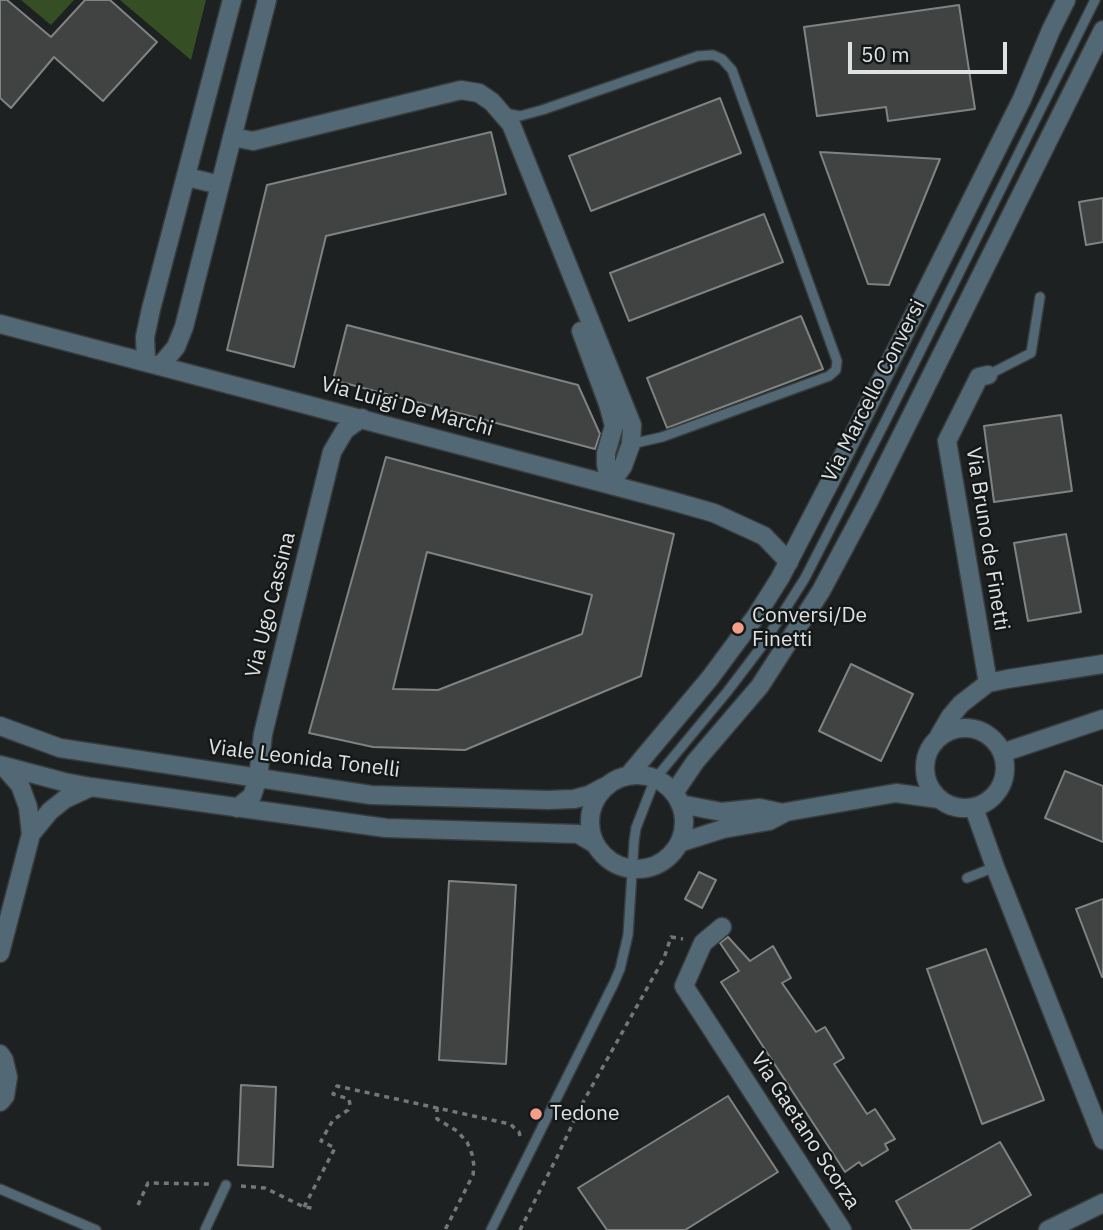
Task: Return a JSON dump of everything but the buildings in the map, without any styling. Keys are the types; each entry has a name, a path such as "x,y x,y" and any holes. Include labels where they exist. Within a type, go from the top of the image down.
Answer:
{"street":[{"path":"233,0 145,337 153,364 176,347 184,327 267,0"},
{"name":"Via Marcello Conversi","path":"628,776 724,660 756,616 789,562 1004,135 1066,0"},
{"name":"Via Marcello Conversi","path":"677,798 695,762 760,686 821,591 869,501 1103,30"},
{"path":"232,137 253,141 461,90 479,93 503,113 511,124 632,425 631,444 623,466 610,484"},
{"path":"503,113 611,415 614,426 606,453 610,484"},
{"path":"187,177 220,185"},
{"name":"Via Luigi De Marchi","path":"0,324 714,513 764,536 789,562"},
{"name":"Via Bruno de Finetti","path":"988,375 979,377 947,441 988,684"},
{"name":"Via Ugo Cassina","path":"237,808 252,796 258,779 262,734 332,452 345,430 362,418"},
{"path":"939,799 928,786 924,769 926,757 961,704 988,684 1103,664"},
{"path":"1002,753 1103,719"},
{"name":"Viale Leonida Tonelli","path":"0,726 60,748 371,795 574,799 589,795 619,778 628,776"},
{"path":"679,843 723,829 769,821 783,813 896,793 939,799 955,807 974,807 994,796 1001,787 1005,764 996,743 987,734 975,729 950,730 939,736"},
{"path":"2,766 91,787 386,828 578,834 596,844"},
{"path":"2,766 20,785 28,807 32,834"},
{"path":"896,793 924,769"},
{"path":"604,788 595,800 590,814 590,830 596,844 609,859 620,865 632,868 659,863 671,854 679,843 683,830 683,817 677,798 666,785 654,779 643,775 628,776"},
{"path":"0,953 32,834 50,811 65,799 91,787"},
{"path":"677,798 722,812 760,808 783,813"},
{"path":"974,807 1103,1140"},
{"path":"703,943 722,927"},
{"name":"Via Gaetano Scorza","path":"703,943 684,986 842,1230"},
{"path":"0,1054 8,1077 5,1096 0,1102"},
{"path":"1048,1230 1103,1203"}],"lane":[{"name":"Via Marcello Conversi","path":"491,1230 623,960 628,935 636,828 654,779 746,667 774,628 804,578 887,418 1095,0"},
{"path":"503,113 520,116 541,110 698,56 713,55 722,59 732,70 837,361 836,370 829,376 662,437 631,444"},
{"path":"988,375 1031,353 1040,297"},
{"path":"967,878 995,867"},
{"path":"205,1230 231,1185"},
{"path":"0,1189 96,1230"}],"path":[{"path":"520,1230 582,1104 664,958 671,937 703,943"},
{"path":"304,1207 335,1148 321,1142 333,1120 348,1110 350,1105 349,1100 333,1094 337,1086 510,1124 519,1132 521,1138"},
{"path":"437,1107 437,1119 457,1131 467,1142 474,1166 473,1175 445,1230"},
{"path":"549,1153 557,1157"},
{"path":"138,1205 148,1183 214,1184"},
{"path":"231,1185 265,1188 312,1209"}],"green space":[{"path":"21,0 74,0 51,25"},
{"path":"120,0 206,0 191,60"}],"place":[{"name":"Conversi/De Finetti","path":"738,628"},
{"name":"Tedone","path":"536,1114"}]}
